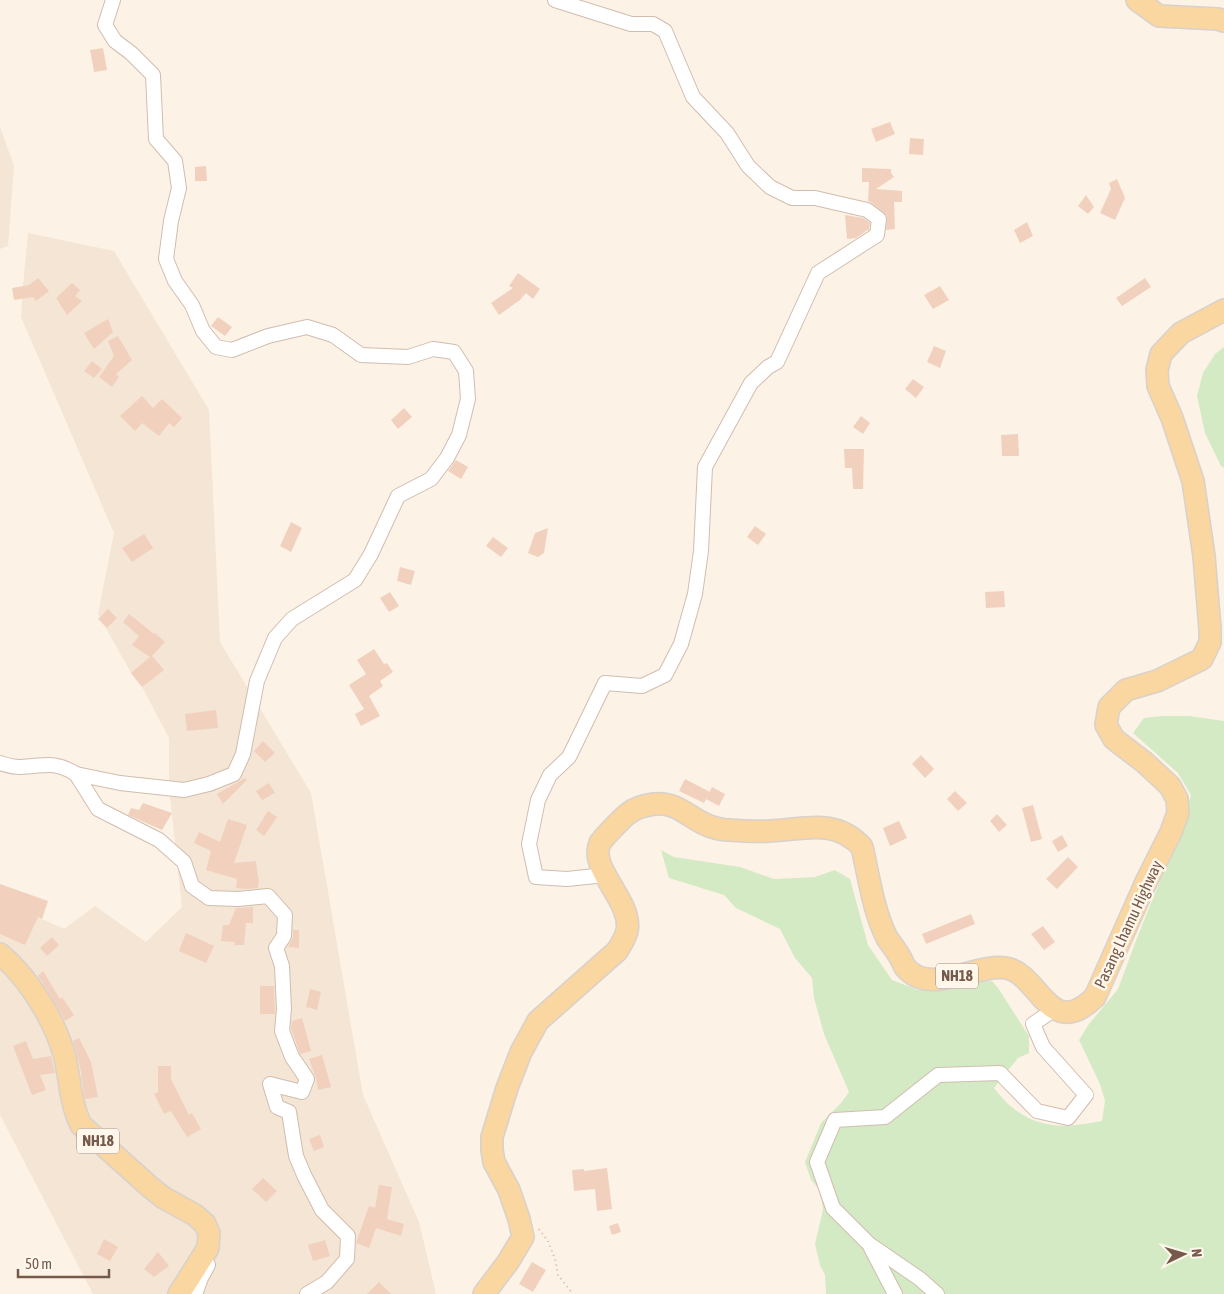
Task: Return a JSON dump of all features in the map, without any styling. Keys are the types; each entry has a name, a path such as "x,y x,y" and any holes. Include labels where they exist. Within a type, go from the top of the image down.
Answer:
{"main road":[{"path":"1137,0 1159,16 1218,19 1224,21"},
{"name":"Pasang Lhamu Highway","path":"1055,1009 1061,1012 1070,1012 1085,1007 1095,997 1178,813 1177,799 1170,786 1144,762 1114,739 1106,725 1109,707 1126,690 1157,681 1202,659 1210,642 1204,556 1193,481 1172,418 1158,386 1157,370 1161,354 1181,333 1224,310"},
{"name":"NH18","path":"522,1230 509,1190 494,1162 492,1137 518,1059 538,1021 617,951 623,941 627,931 628,920 619,897 600,863 600,843 630,812 656,804 676,806 709,826 728,830 768,832 814,827 831,828 845,833 855,839 862,847 877,914 905,967 923,979 934,980 994,968 1007,968 1022,977 1045,1002 1055,1009"},
{"name":"NH18","path":"0,954 33,992 53,1025 64,1054 76,1115 81,1125 150,1187 206,1224 209,1232 208,1248"},
{"path":"484,1294 508,1262 523,1237 522,1230"},
{"path":"179,1294 208,1248"}],"street":[{"path":"0,763 18,767 44,764 63,766 76,774 120,783 184,790 210,784 234,774 244,754 257,681 275,638 292,619 355,580 371,554 398,496 430,480 447,458 459,435 468,399 466,371 454,352 433,349 408,357 360,355 333,335 307,327 276,334 232,350 216,347 203,331 192,305 175,281 166,259 170,221 179,188 175,161 156,139 153,75 131,53 115,41 105,25 113,0"},
{"path":"555,0 631,24 653,24 665,31 693,97 727,133 748,166 770,187 792,198 815,198 867,210 879,219 877,235 818,273 777,362 751,382 705,467 701,551 694,594 682,644 665,675 642,686 605,683 569,757 550,775 538,800 529,844 536,877 567,879 605,875"},
{"path":"76,774 98,809 159,840 184,862 192,886 209,898 238,900 268,896 285,915 284,936 276,948 282,966 284,1009 282,1031 292,1057 307,1079 302,1092 270,1084 277,1107 289,1112 296,1156 312,1192 322,1210 348,1236 347,1258 328,1282 307,1294"},
{"path":"937,1294 920,1279 869,1244 833,1208 817,1162 835,1120 885,1117 938,1076 1000,1072 1037,1111 1068,1118 1086,1095 1043,1048 1033,1024 1055,1009"},
{"path":"869,1244 896,1294"},
{"path":"195,1294 209,1263 208,1248"}],"path":[{"path":"522,1230 538,1227 548,1241 555,1259 558,1275 573,1294"}],"shaded area":[{"path":"0,127 14,166 8,246 0,249"},
{"path":"28,233 114,251 209,410 220,642 311,793 363,1095 419,1222 436,1294 93,1294 0,1115 0,905 42,919 64,929 95,906 146,942 182,907 169,788 169,738 142,687 131,673 98,614 114,533 21,317"}],"green space":[{"path":"1224,347 1224,468 1221,466 1205,433 1197,396 1203,373 1215,354"},
{"path":"1189,716 1224,721 1224,1294 826,1294 825,1275 820,1265 815,1244 823,1210 820,1190 811,1180 805,1162 821,1123 849,1092 824,1034 814,998 812,978 795,958 780,929 736,908 724,895 669,878 661,850 674,857 740,867 774,879 815,877 835,870 850,879 868,945 892,980 918,990 950,990 977,980 992,981 998,988 1029,1036 1029,1053 1018,1058 994,1088 1008,1104 1034,1121 1045,1124 1067,1126 1102,1121 1105,1101 1100,1084 1079,1040 1089,1024 1118,989 1181,828 1191,795 1178,773 1133,733 1144,718"}],"building":[{"path":"103,48 107,70 94,72 90,50"},
{"path":"890,122 895,134 876,142 871,129"},
{"path":"910,138 924,139 923,155 909,154"},
{"path":"206,166 207,181 195,181 195,167"},
{"path":"862,168 891,169 894,177 876,189 902,191 902,202 894,202 895,229 886,230 887,215 868,201 869,182 862,182"},
{"path":"1117,179 1125,198 1115,220 1100,213 1111,189 1109,183"},
{"path":"1086,195 1094,207 1088,214 1078,206"},
{"path":"845,215 863,218 870,223 869,230 856,238 847,239"},
{"path":"1027,222 1033,236 1020,243 1014,230"},
{"path":"518,273 540,289 533,299 526,293 520,300 499,315 491,303 513,288 509,286"},
{"path":"38,278 49,291 36,301 33,297 14,300 12,288 29,285"},
{"path":"1145,278 1151,287 1122,306 1116,298"},
{"path":"72,283 80,290 75,296 82,301 67,315 56,298"},
{"path":"940,286 949,300 933,309 924,295"},
{"path":"218,317 232,327 225,336 211,326"},
{"path":"108,319 113,332 94,349 84,333"},
{"path":"118,336 132,360 116,374 119,377 112,387 99,377 114,356 108,341"},
{"path":"934,346 946,351 940,368 927,362"},
{"path":"92,361 102,369 94,378 84,371"},
{"path":"913,379 924,387 916,398 905,389"},
{"path":"142,396 153,408 162,399 182,418 174,427 169,423 159,436 142,423 135,431 120,416"},
{"path":"404,408 412,417 398,429 391,420"},
{"path":"861,416 870,423 863,434 853,427"},
{"path":"1018,434 1019,456 1002,456 1001,435"},
{"path":"844,449 864,449 863,489 853,489 852,468 845,468"},
{"path":"456,460 468,467 461,479 448,471"},
{"path":"291,522 302,528 291,552 280,546"},
{"path":"755,526 766,534 758,545 747,537"},
{"path":"548,528 544,553 538,557 528,553 535,533"},
{"path":"144,534 153,548 132,562 122,548"},
{"path":"493,537 508,548 501,557 486,546"},
{"path":"400,567 415,571 411,585 397,581"},
{"path":"1004,591 1005,607 986,608 985,592"},
{"path":"390,592 399,606 389,612 380,598"},
{"path":"108,609 117,618 107,628 98,619"},
{"path":"129,614 165,642 152,656 164,670 142,687 131,673 150,657 132,645 139,636 123,622"},
{"path":"374,649 384,664 387,663 393,672 380,681 383,686 369,696 380,716 361,726 355,714 364,709 349,685 366,674 357,660"},
{"path":"216,710 218,728 187,731 185,714"},
{"path":"263,741 275,753 265,762 254,751"},
{"path":"921,755 934,769 925,778 912,764"},
{"path":"245,778 247,780 223,804 217,794"},
{"path":"685,779 710,792 704,803 679,791"},
{"path":"269,783 275,793 262,800 256,791"},
{"path":"712,787 725,794 719,806 706,799"},
{"path":"955,791 967,803 958,811 947,799"},
{"path":"143,803 172,813 162,830 128,815 131,808 139,810"},
{"path":"1033,805 1042,839 1031,842 1022,808"},
{"path":"268,811 277,817 264,836 256,830"},
{"path":"997,814 1007,825 999,832 990,821"},
{"path":"228,819 247,825 234,863 256,861 259,878 258,888 236,888 237,879 206,870 211,851 194,843 199,832 220,842"},
{"path":"899,821 907,838 890,846 883,828"},
{"path":"1062,835 1068,846 1058,852 1052,841"},
{"path":"1068,857 1078,867 1057,889 1046,879"},
{"path":"0,884 48,901 42,919 38,917 25,945 0,934"},
{"path":"253,907 253,923 246,923 244,945 234,945 235,942 221,941 223,925 229,925 236,908"},
{"path":"971,914 975,924 926,944 922,934"},
{"path":"1043,926 1055,942 1044,950 1031,934"},
{"path":"293,930 299,930 299,948 288,947 293,937"},
{"path":"186,933 214,946 206,963 179,951"},
{"path":"52,937 59,945 47,956 40,948"},
{"path":"43,971 60,999 62,997 74,1015 65,1021 38,976"},
{"path":"260,986 274,986 275,1014 260,1014"},
{"path":"310,989 321,992 317,1010 306,1007"},
{"path":"302,1018 311,1051 300,1054 291,1028 292,1021"},
{"path":"79,1038 91,1062 98,1097 85,1099 82,1075 73,1041"},
{"path":"26,1041 33,1059 51,1056 55,1073 40,1075 46,1090 32,1095 13,1046"},
{"path":"322,1055 331,1087 318,1090 309,1059"},
{"path":"158,1066 171,1066 171,1079 189,1115 192,1113 201,1129 187,1137 171,1111 164,1114 154,1094 158,1092"},
{"path":"320,1135 324,1147 314,1151 309,1139"},
{"path":"607,1168 612,1209 597,1211 595,1189 574,1191 572,1170 584,1169 584,1171"},
{"path":"263,1178 277,1191 266,1202 252,1189"},
{"path":"379,1185 392,1187 387,1219 404,1224 401,1236 376,1228 369,1248 356,1243 369,1206 375,1208"},
{"path":"618,1223 621,1232 612,1235 609,1226"},
{"path":"104,1239 118,1247 110,1261 97,1254"},
{"path":"325,1240 330,1256 313,1261 308,1245"},
{"path":"158,1252 169,1266 154,1277 144,1269"},
{"path":"532,1262 546,1270 533,1292 519,1284"},
{"path":"379,1282 391,1294 367,1294"}]}
